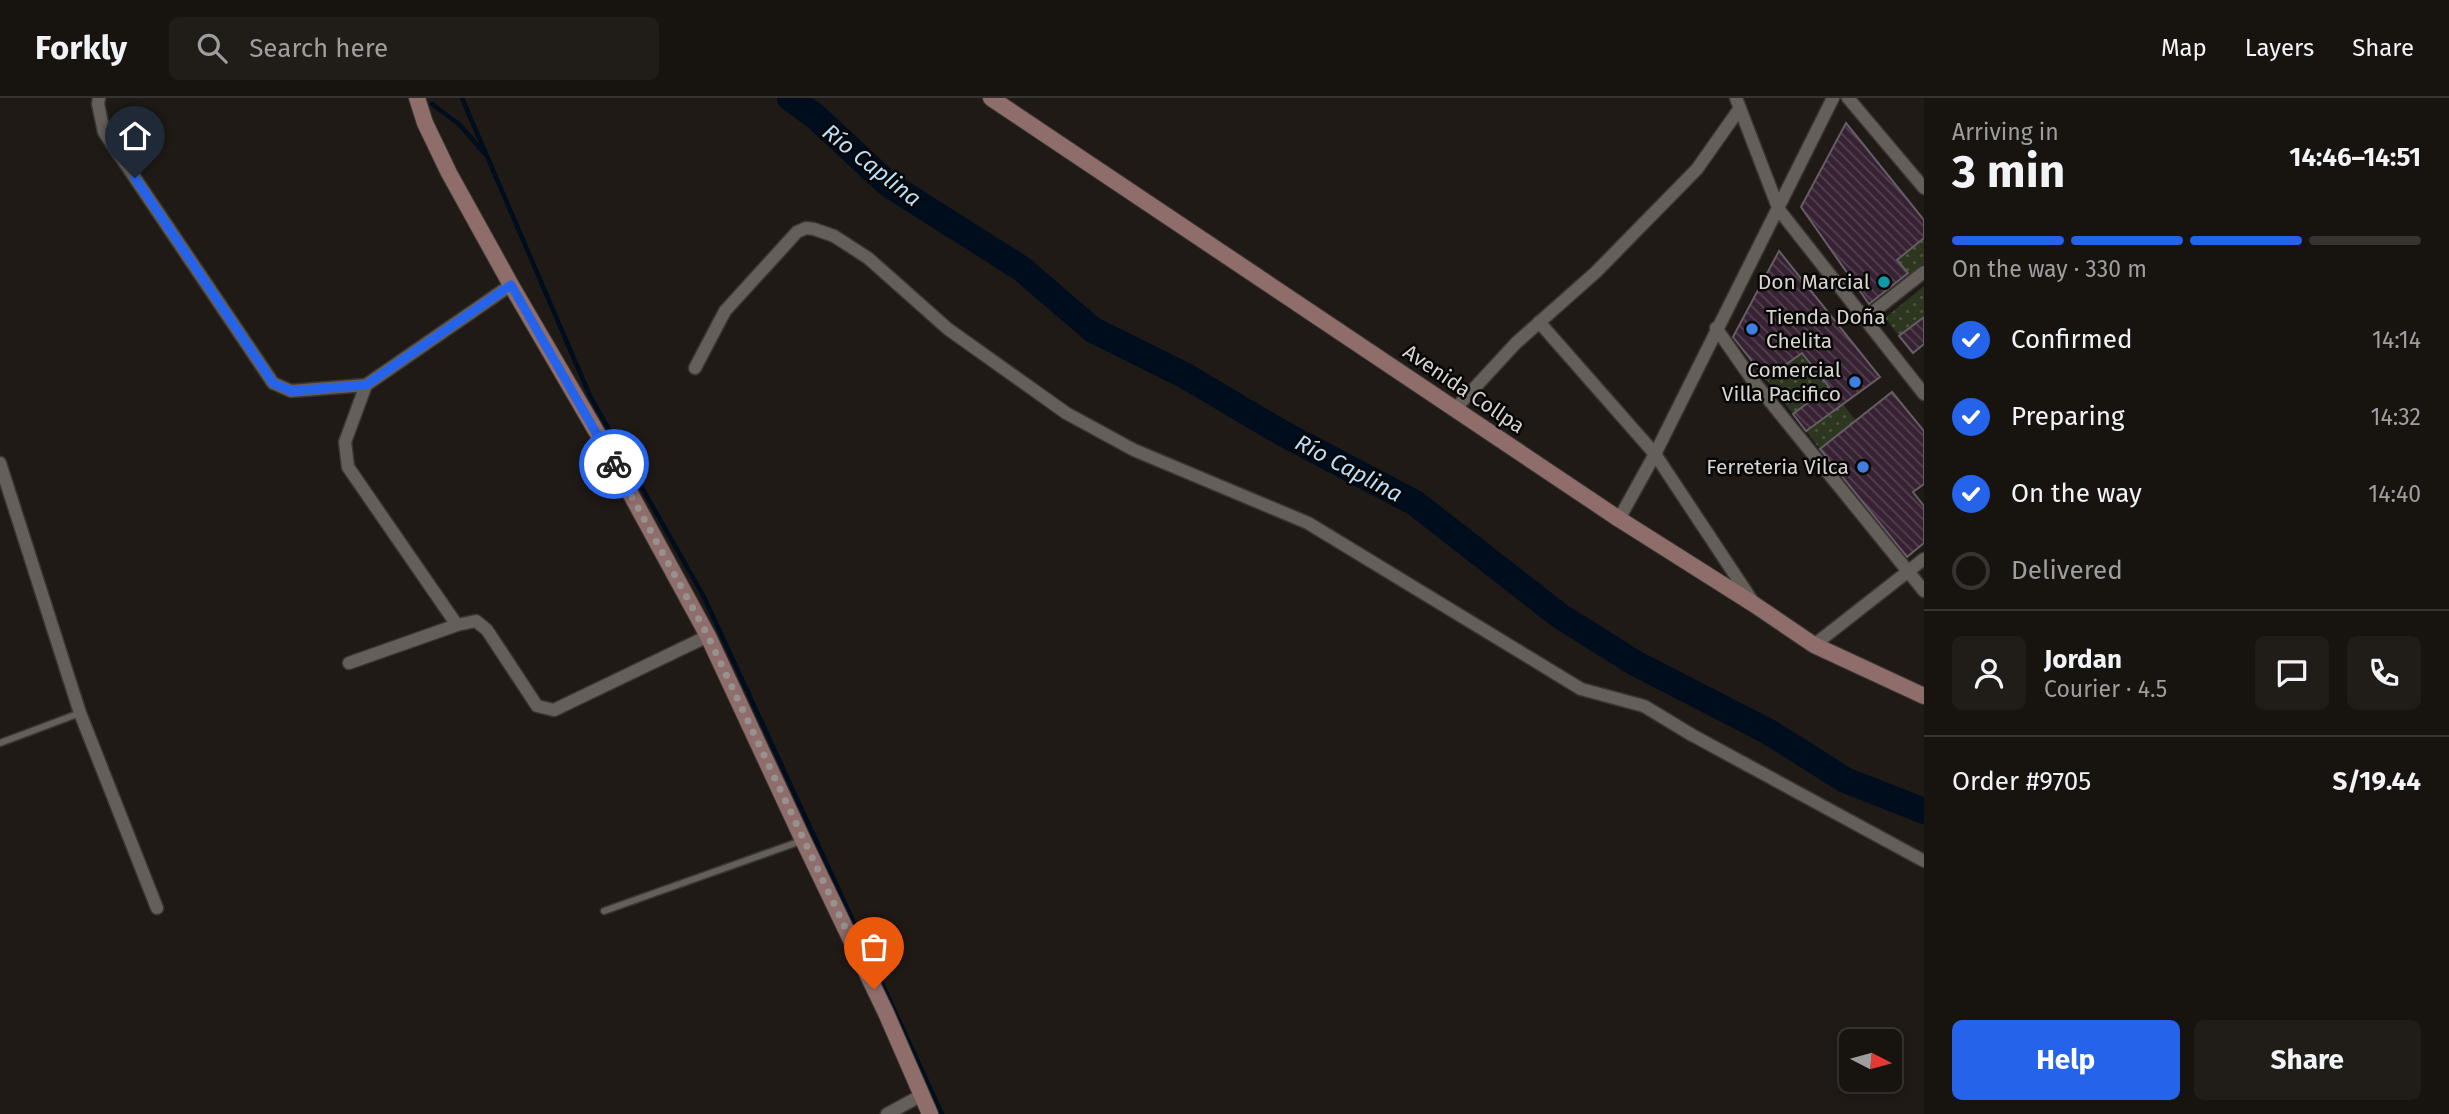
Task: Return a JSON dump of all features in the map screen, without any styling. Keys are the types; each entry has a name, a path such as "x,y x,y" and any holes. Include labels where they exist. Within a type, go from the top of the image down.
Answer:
{"street":[{"path":"99,98 104,132 273,383 291,391 366,385 511,285"},
{"path":"417,98 431,136 511,285 599,436 708,636 886,1013 930,1114"},
{"name":"Avenida Collpa","path":"991,98 1619,519 1814,645 1924,696"},
{"path":"1619,519 1655,454 1833,98"},
{"path":"1848,98 1924,188"},
{"path":"1455,409 1516,343 1595,272 1697,169 1738,103"},
{"path":"1738,103 1779,210 1924,394"},
{"path":"695,368 725,311 797,232 806,228 834,236 868,258 948,329 1066,413 1134,450 1308,523 1581,689 1644,706 1692,735 1924,861"},
{"path":"1864,319 1924,272"},
{"path":"1539,322 1655,454 1755,605"},
{"path":"1716,328 1751,377 1924,591"},
{"path":"366,385 345,442 348,467 457,625"},
{"path":"0,463 80,713 157,908"},
{"path":"1814,645 1924,559"},
{"path":"349,663 457,625 476,621 487,630 537,706 554,710 708,636"},
{"path":"887,1114 922,1095"}],"lane":[{"path":"0,743 80,713"},
{"path":"604,911 803,840"}],"green space":[{"path":"1924,238 1924,264 1910,275 1897,260"},
{"path":"1924,286 1924,317 1899,336 1885,318"},
{"path":"1802,353 1829,387 1793,414 1766,379"},
{"path":"1843,404 1856,421 1820,449 1806,431"}],"building":[{"path":"1846,123 1924,220 1924,238 1897,260 1908,273 1869,304 1801,207"},
{"path":"1779,251 1880,377 1806,431 1793,414 1829,387 1802,353 1766,379 1733,337"},
{"path":"1924,317 1924,344 1913,353 1899,336"},
{"path":"1892,392 1924,431 1924,484 1913,492 1924,506 1924,543 1907,557 1820,449"}],"waterway":[{"path":"462,98 590,396 704,597 942,1114"},
{"name":"Río Caplina","path":"790,98 816,117 888,184 1022,269 1093,330 1184,375 1282,433 1415,503 1560,616 1635,663 1769,732 1845,780 1924,811"},
{"path":"432,104 460,125 484,153"}],"way so far":[{"path":"614,464 708,636 874,989"}],"place":[{"name":"Don Marcial","path":"1884,282"},
{"name":"Tienda Doña Chelita","path":"1752,329"},
{"name":"Comercial Villa Pacifico","path":"1855,382"},
{"name":"Ferreteria Vilca","path":"1863,467"}],"route":[{"path":"135,178 273,383 291,391 366,385 511,285 614,464"}]}
